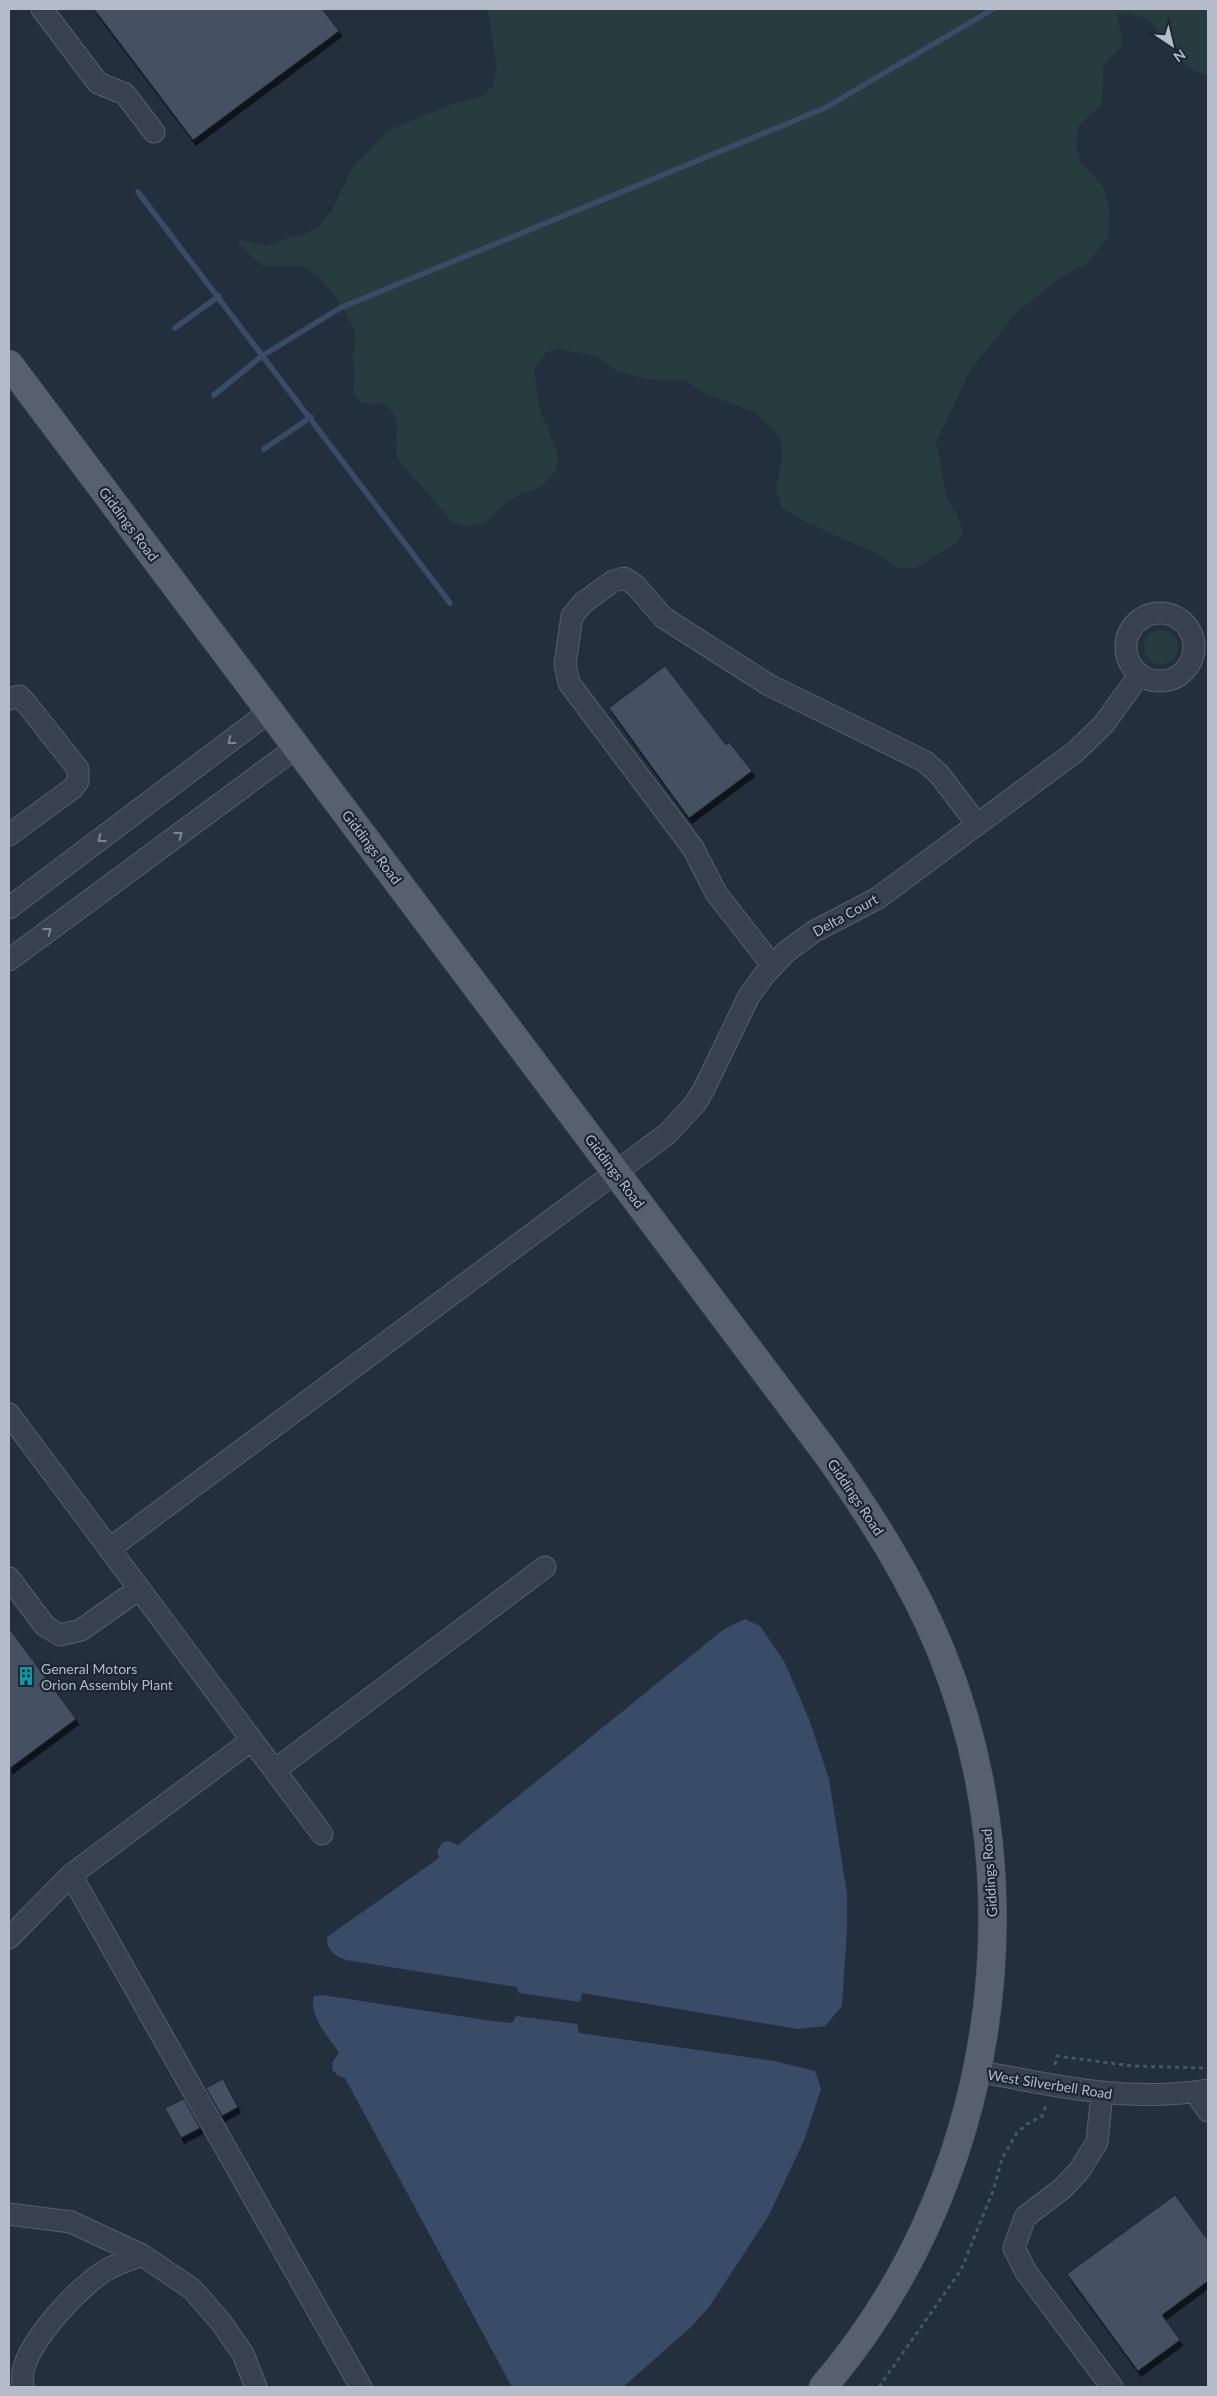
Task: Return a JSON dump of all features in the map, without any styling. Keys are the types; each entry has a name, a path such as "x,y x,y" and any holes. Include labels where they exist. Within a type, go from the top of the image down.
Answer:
{"main road":[{"name":"Giddings Road","path":"9,364 858,1497 907,1580 941,1652 958,1699 973,1755 984,1812 991,1872 993,1929 991,1972 976,2071"},
{"name":"West Silverbell Road","path":"823,2387 877,2314 919,2240 944,2182 959,2140 976,2071"}],"street":[{"path":"42,9 98,83 125,94 154,132"},
{"path":"772,965 716,893 693,848 569,683 565,664 572,616 582,603 613,581 619,578 630,580 664,618 778,691 924,761 939,774 977,824"},
{"name":"Delta Court","path":"109,1549 667,1134 694,1104 713,1074 740,1010 756,984 772,965 813,932 878,898 1090,738 1118,706 1140,674"},
{"path":"9,699 19,696 26,703 78,769 78,781 73,788 9,835"},
{"path":"9,908 270,711"},
{"path":"9,960 296,747"},
{"path":"9,1414 322,1834"},
{"path":"275,1770 545,1567"},
{"path":"9,1578 45,1626 60,1635 81,1630 139,1589"},
{"path":"9,1938 71,1875 252,1740"},
{"path":"71,1875 362,2387"},
{"name":"West Silverbell Road","path":"976,2071 1102,2094 1138,2096 1202,2091"},
{"path":"1202,2091 1208,2111"},
{"path":"1102,2094 1098,2142 1079,2171 1063,2188 1025,2218 1014,2248 1026,2272 1112,2387"},
{"path":"9,2214 71,2222 142,2255 192,2289 221,2322 243,2354 256,2387"},
{"path":"22,2387 23,2371 39,2336 58,2314 82,2289 108,2268 142,2255"},
{"path":"9,2378 22,2387"}],"path":[{"path":"879,2387 961,2270 994,2191 1002,2159 1016,2134 1027,2124 1042,2116 1057,2056 1132,2066 1208,2068"}],"green space":[{"path":"488,9 1208,9 1208,76 1189,68 1177,57 1153,24 1133,15 1117,14 1123,44 1104,65 1102,104 1078,126 1076,145 1081,163 1102,185 1110,207 1108,236 1087,264 1058,279 1016,313 971,369 936,442 947,499 958,517 963,533 957,543 915,568 898,568 878,554 805,522 782,508 776,489 782,459 781,441 774,431 754,412 703,393 686,380 646,379 618,372 596,356 558,349 546,352 534,369 539,407 559,457 554,473 540,488 521,494 506,503 485,523 467,527 453,523 398,459 396,443 397,424 391,411 385,404 362,403 353,391 355,370 352,359 356,339 353,327 336,297 319,277 302,266 262,266 240,245 239,241 242,240 267,246 305,234 320,226 332,210 351,170 387,131 452,104 484,96 493,85 497,69"},
{"path":"1161,630 1168,631 1173,635 1177,640 1177,654 1173,659 1168,663 1161,664 1154,663 1149,659 1145,654 1144,647 1145,640 1149,635 1154,631"}],"water":[{"path":"745,1619 760,1626 784,1661 809,1719 829,1779 847,1894 847,1927 842,2006 825,2026 798,2029 582,1993 580,2002 519,1993 517,1987 346,1960 332,1952 328,1946 327,1937 439,1858 437,1852 442,1843 448,1841 458,1845 724,1629"},
{"path":"322,1995 492,2021 512,2023 516,2016 577,2024 579,2033 774,2061 815,2071 821,2089 805,2138 769,2215 709,2307 690,2328 623,2387 512,2387 345,2078 338,2076 332,2069 333,2061 339,2053 320,2026 313,2004 314,1996"}],"building":[{"path":"94,9 322,9 339,31 193,140"},
{"path":"665,666 726,745 729,742 752,771 689,818 609,708"},
{"name":"General Motors Orion Assembly Plant","path":"9,1628 76,1719 9,1769"},
{"path":"223,2079 238,2107 222,2116 206,2088"},
{"path":"184,2099 200,2128 181,2138 165,2108"},
{"path":"1175,2195 1208,2240 1208,2281 1162,2315 1180,2340 1138,2371 1067,2274"}],"waterway":[{"path":"214,395 262,356 340,308 825,108 993,9"},
{"path":"138,192 450,603"},
{"path":"175,328 219,296"},
{"path":"264,449 311,417"}],"place":[{"name":"General Motors Orion Assembly Plant","path":"26,1676"}]}
